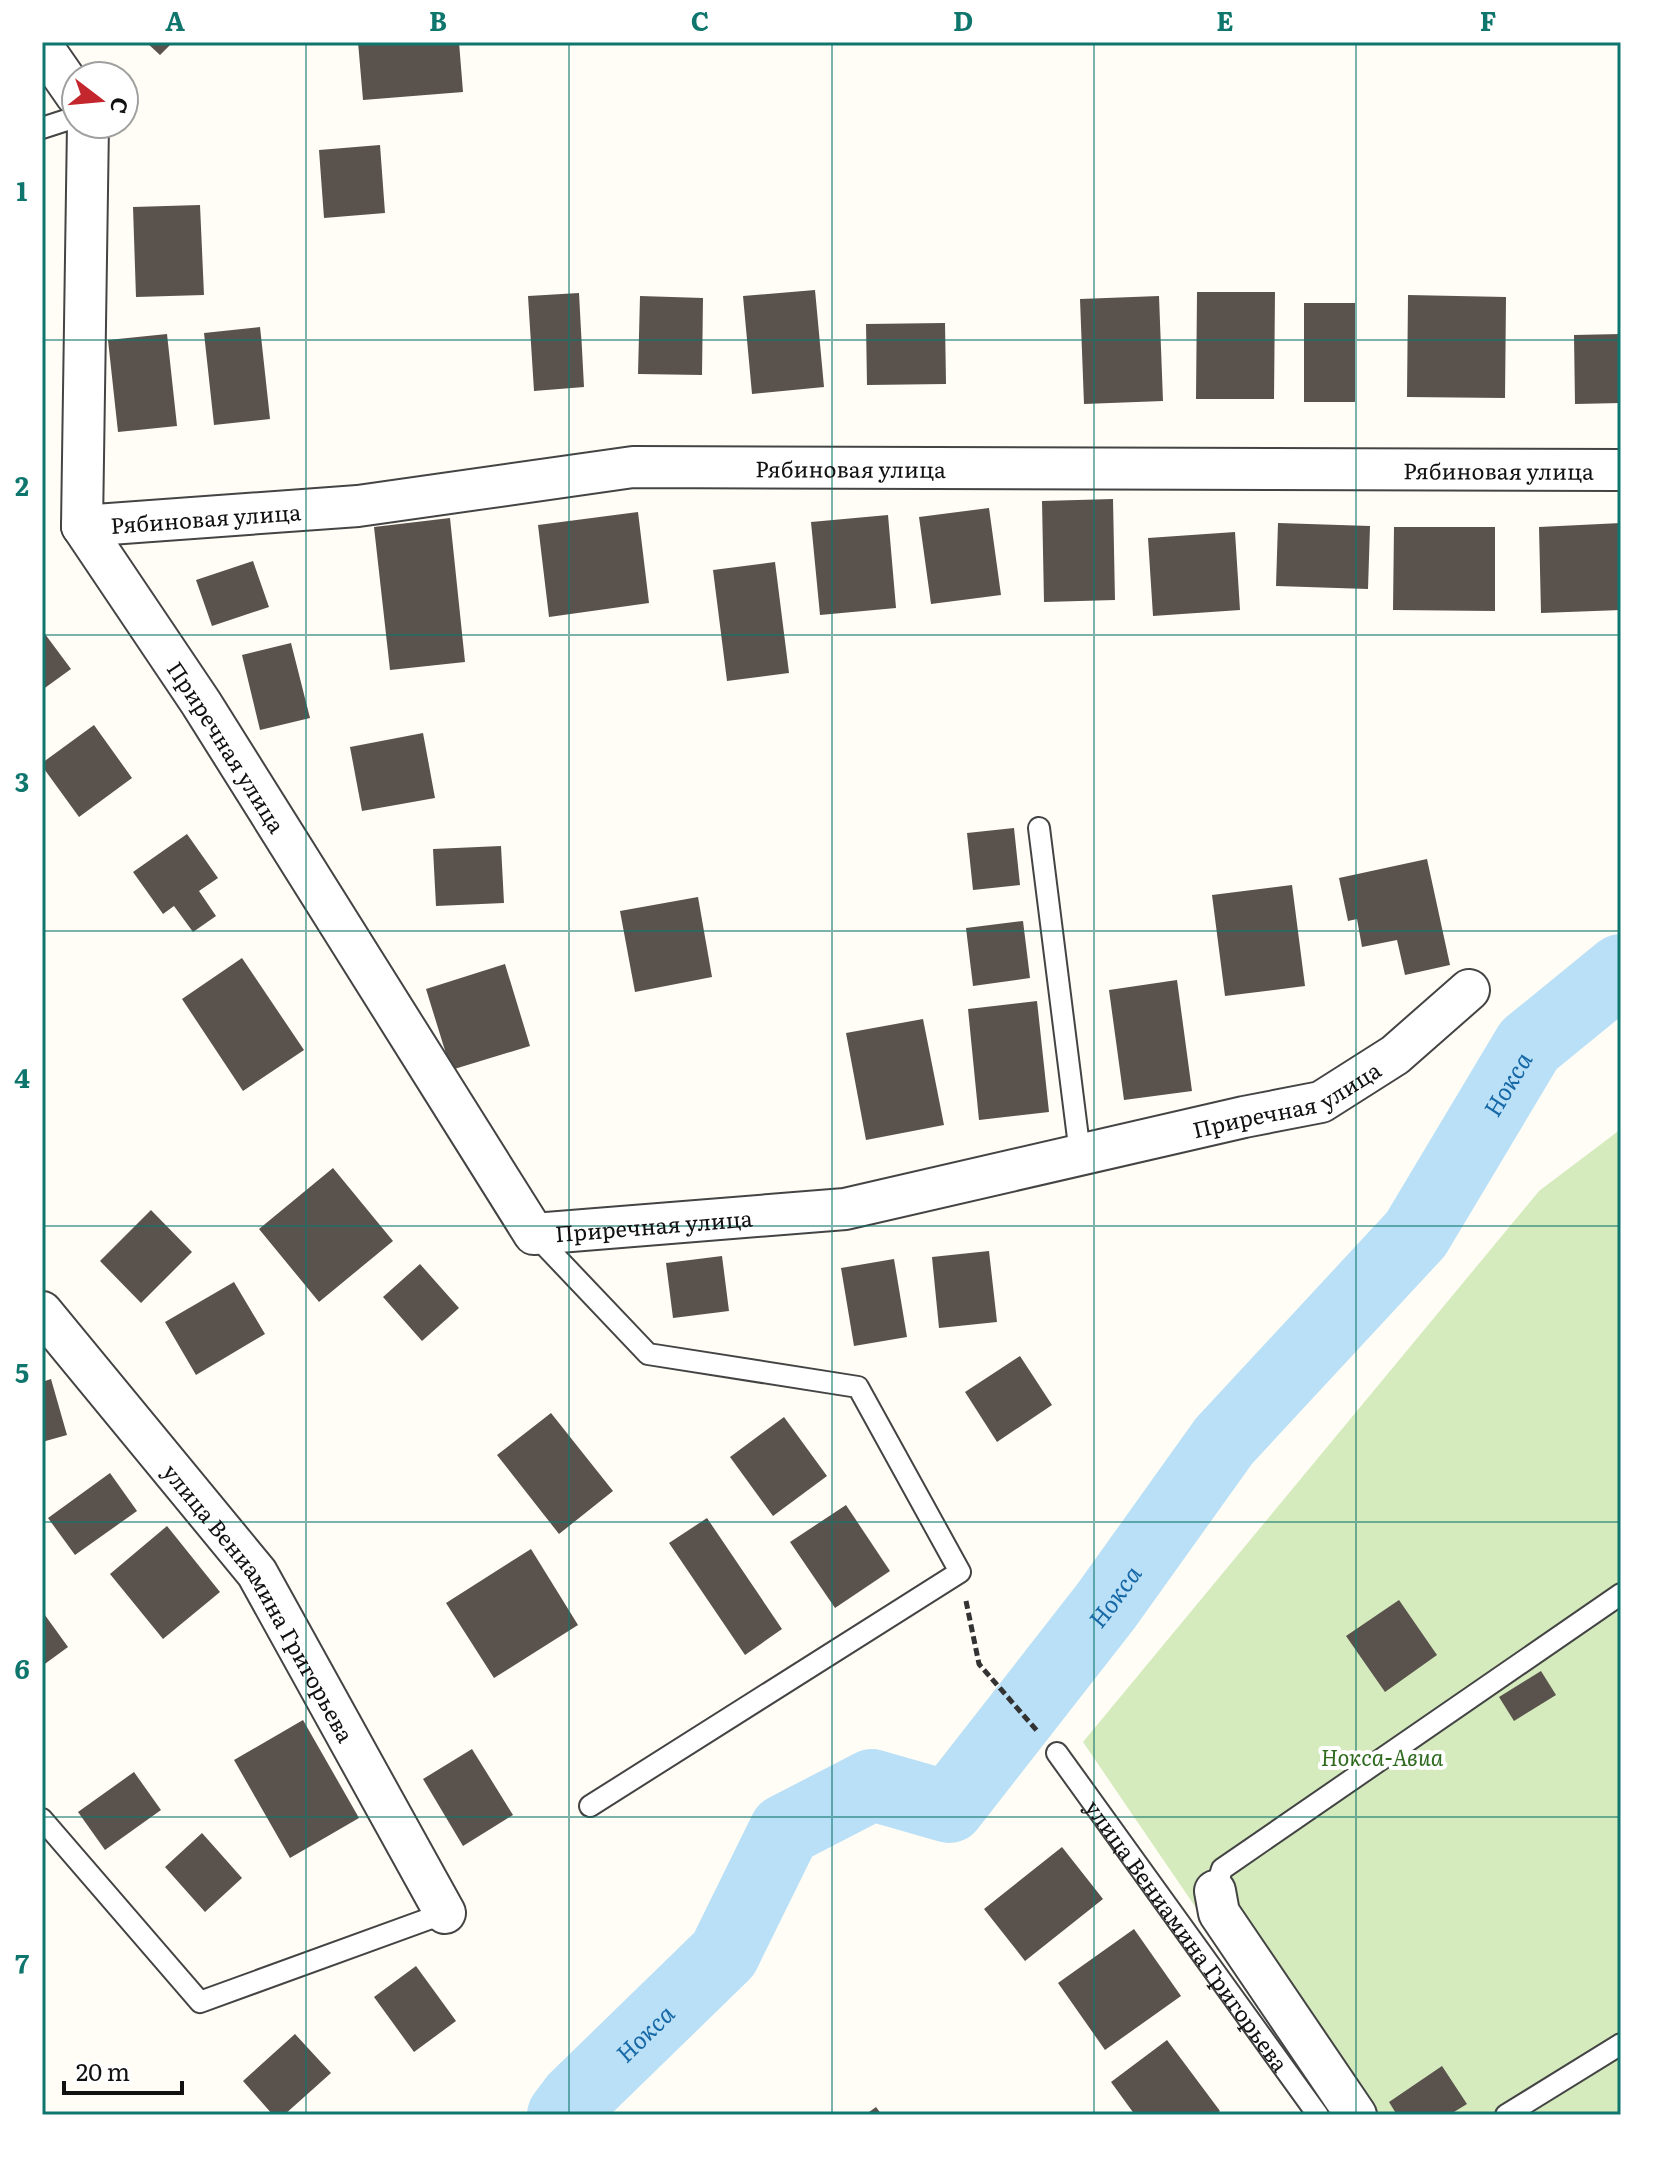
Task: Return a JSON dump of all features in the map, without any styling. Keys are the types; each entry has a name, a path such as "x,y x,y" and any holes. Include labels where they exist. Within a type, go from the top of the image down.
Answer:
{"street":[{"path":"42,46 60,72"},
{"path":"82,526 88,140"},
{"name":"Рябиновая улица","path":"82,526 358,506 633,467 1621,470"},
{"name":"Приречная улица","path":"82,526 201,703 534,1234 845,1209 1321,1102 1395,1055 1469,990"},
{"name":"улица Вениамина Григорьева","path":"42,1312 257,1573 445,1913"},
{"path":"1215,1891 1219,1913 1356,2115"}],"lane":[{"path":"1039,828 1080,1154"},
{"path":"534,1234 648,1354 858,1387 960,1572 590,1806"},
{"path":"1215,1891 1222,1869 1621,1594"},
{"name":"улица Вениамина Григорьева","path":"1057,1753 1318,2115"},
{"path":"42,1819 200,2002 445,1913"},
{"path":"1506,2115 1621,2044"}],"path":[{"path":"960,1572 979,1664 1057,1753"}],"green space":[{"name":"Нокса-Авиа","path":"1621,1129 1621,2115 1337,2115 1083,1742 1539,1191"}],"building":[{"path":"146,42 173,42 160,55"},
{"path":"358,42 459,42 463,92 363,100"},
{"path":"380,145 385,213 324,218 319,150"},
{"path":"200,205 204,295 136,297 133,207"},
{"path":"815,290 824,387 752,394 743,296"},
{"path":"1197,292 1275,292 1274,399 1196,399"},
{"path":"579,293 584,387 534,391 528,296"},
{"path":"1408,295 1506,297 1505,398 1407,397"},
{"path":"640,296 703,298 702,375 638,374"},
{"path":"1159,296 1163,401 1084,404 1080,299"},
{"path":"1304,303 1355,303 1355,402 1304,402"},
{"path":"945,323 946,384 867,385 866,324"},
{"path":"260,327 270,419 214,425 204,333"},
{"path":"167,334 177,426 118,432 108,340"},
{"path":"1621,334 1621,403 1575,404 1574,335"},
{"path":"1113,499 1115,600 1044,602 1042,501"},
{"path":"989,508 1001,595 931,604 919,517"},
{"path":"638,512 649,603 549,617 538,525"},
{"path":"888,515 896,608 820,615 811,522"},
{"path":"450,518 465,662 390,670 374,527"},
{"path":"1278,523 1370,526 1368,589 1276,586"},
{"path":"1621,523 1621,610 1541,613 1539,527"},
{"path":"1394,527 1495,527 1495,611 1393,610"},
{"path":"1235,532 1240,610 1153,616 1148,538"},
{"path":"253,561 269,607 212,626 196,580"},
{"path":"775,562 789,673 727,681 713,570"},
{"path":"42,630 71,669 42,690"},
{"path":"291,643 310,718 260,730 242,655"},
{"path":"94,725 132,778 79,817 42,763"},
{"path":"423,733 435,798 362,811 350,747"},
{"path":"1014,828 1020,885 973,890 967,833"},
{"path":"187,834 218,878 199,891 216,916 193,932 174,906 163,914 133,872"},
{"path":"501,846 504,903 436,906 433,849"},
{"path":"1427,859 1450,965 1405,975 1397,940 1362,947 1357,919 1348,921 1339,878"},
{"path":"1292,885 1305,986 1225,996 1212,895"},
{"path":"698,897 712,977 635,992 620,911"},
{"path":"1023,921 1030,978 973,986 966,928"},
{"path":"242,958 304,1050 243,1091 182,999"},
{"path":"505,964 530,1046 451,1070 426,989"},
{"path":"1177,980 1192,1091 1124,1100 1109,990"},
{"path":"1037,1001 1049,1112 979,1120 968,1009"},
{"path":"923,1019 944,1125 866,1140 846,1033"},
{"path":"333,1168 393,1241 319,1302 259,1229"},
{"path":"151,1210 192,1252 141,1303 100,1261"},
{"path":"989,1251 997,1322 939,1328 932,1257"},
{"path":"722,1256 729,1311 673,1318 666,1263"},
{"path":"894,1259 907,1337 854,1346 841,1268"},
{"path":"420,1264 459,1308 422,1341 383,1297"},
{"path":"234,1282 265,1334 196,1375 165,1322"},
{"path":"1020,1356 1052,1405 997,1442 965,1392"},
{"path":"51,1379 67,1435 42,1442 42,1382"},
{"path":"551,1413 613,1491 559,1534 497,1455"},
{"path":"784,1417 827,1476 773,1516 730,1457"},
{"path":"110,1473 137,1511 75,1555 48,1518"},
{"path":"846,1505 890,1571 835,1608 790,1542"},
{"path":"707,1518 782,1629 745,1655 669,1543"},
{"path":"167,1526 220,1592 163,1639 110,1574"},
{"path":"531,1549 578,1625 494,1678 446,1603"},
{"path":"1399,1600 1437,1655 1385,1692 1346,1636"},
{"path":"42,1611 68,1647 42,1666"},
{"path":"1541,1671 1556,1695 1514,1721 1499,1697"},
{"path":"303,1720 359,1818 290,1858 234,1760"},
{"path":"472,1749 513,1815 463,1846 423,1779"},
{"path":"134,1772 161,1810 105,1850 78,1812"},
{"path":"202,1833 242,1878 205,1912 165,1867"},
{"path":"1062,1847 1103,1899 1025,1961 984,1909"},
{"path":"1134,1929 1181,1996 1105,2050 1058,1983"},
{"path":"416,1966 456,2021 414,2052 374,1997"},
{"path":"295,2034 331,2073 284,2115 273,2115 243,2081"},
{"path":"1167,2040 1220,2111 1214,2115 1135,2115 1111,2082"},
{"path":"1442,2066 1467,2104 1449,2115 1397,2115 1389,2102"},
{"path":"876,2107 882,2115 865,2115"}],"waterway":[{"name":"Нокса","path":"563,2115 575,2099 724,1954 785,1830 872,1785 949,1807 1106,1606 1224,1441 1416,1234 1529,1045 1621,970"}]}
